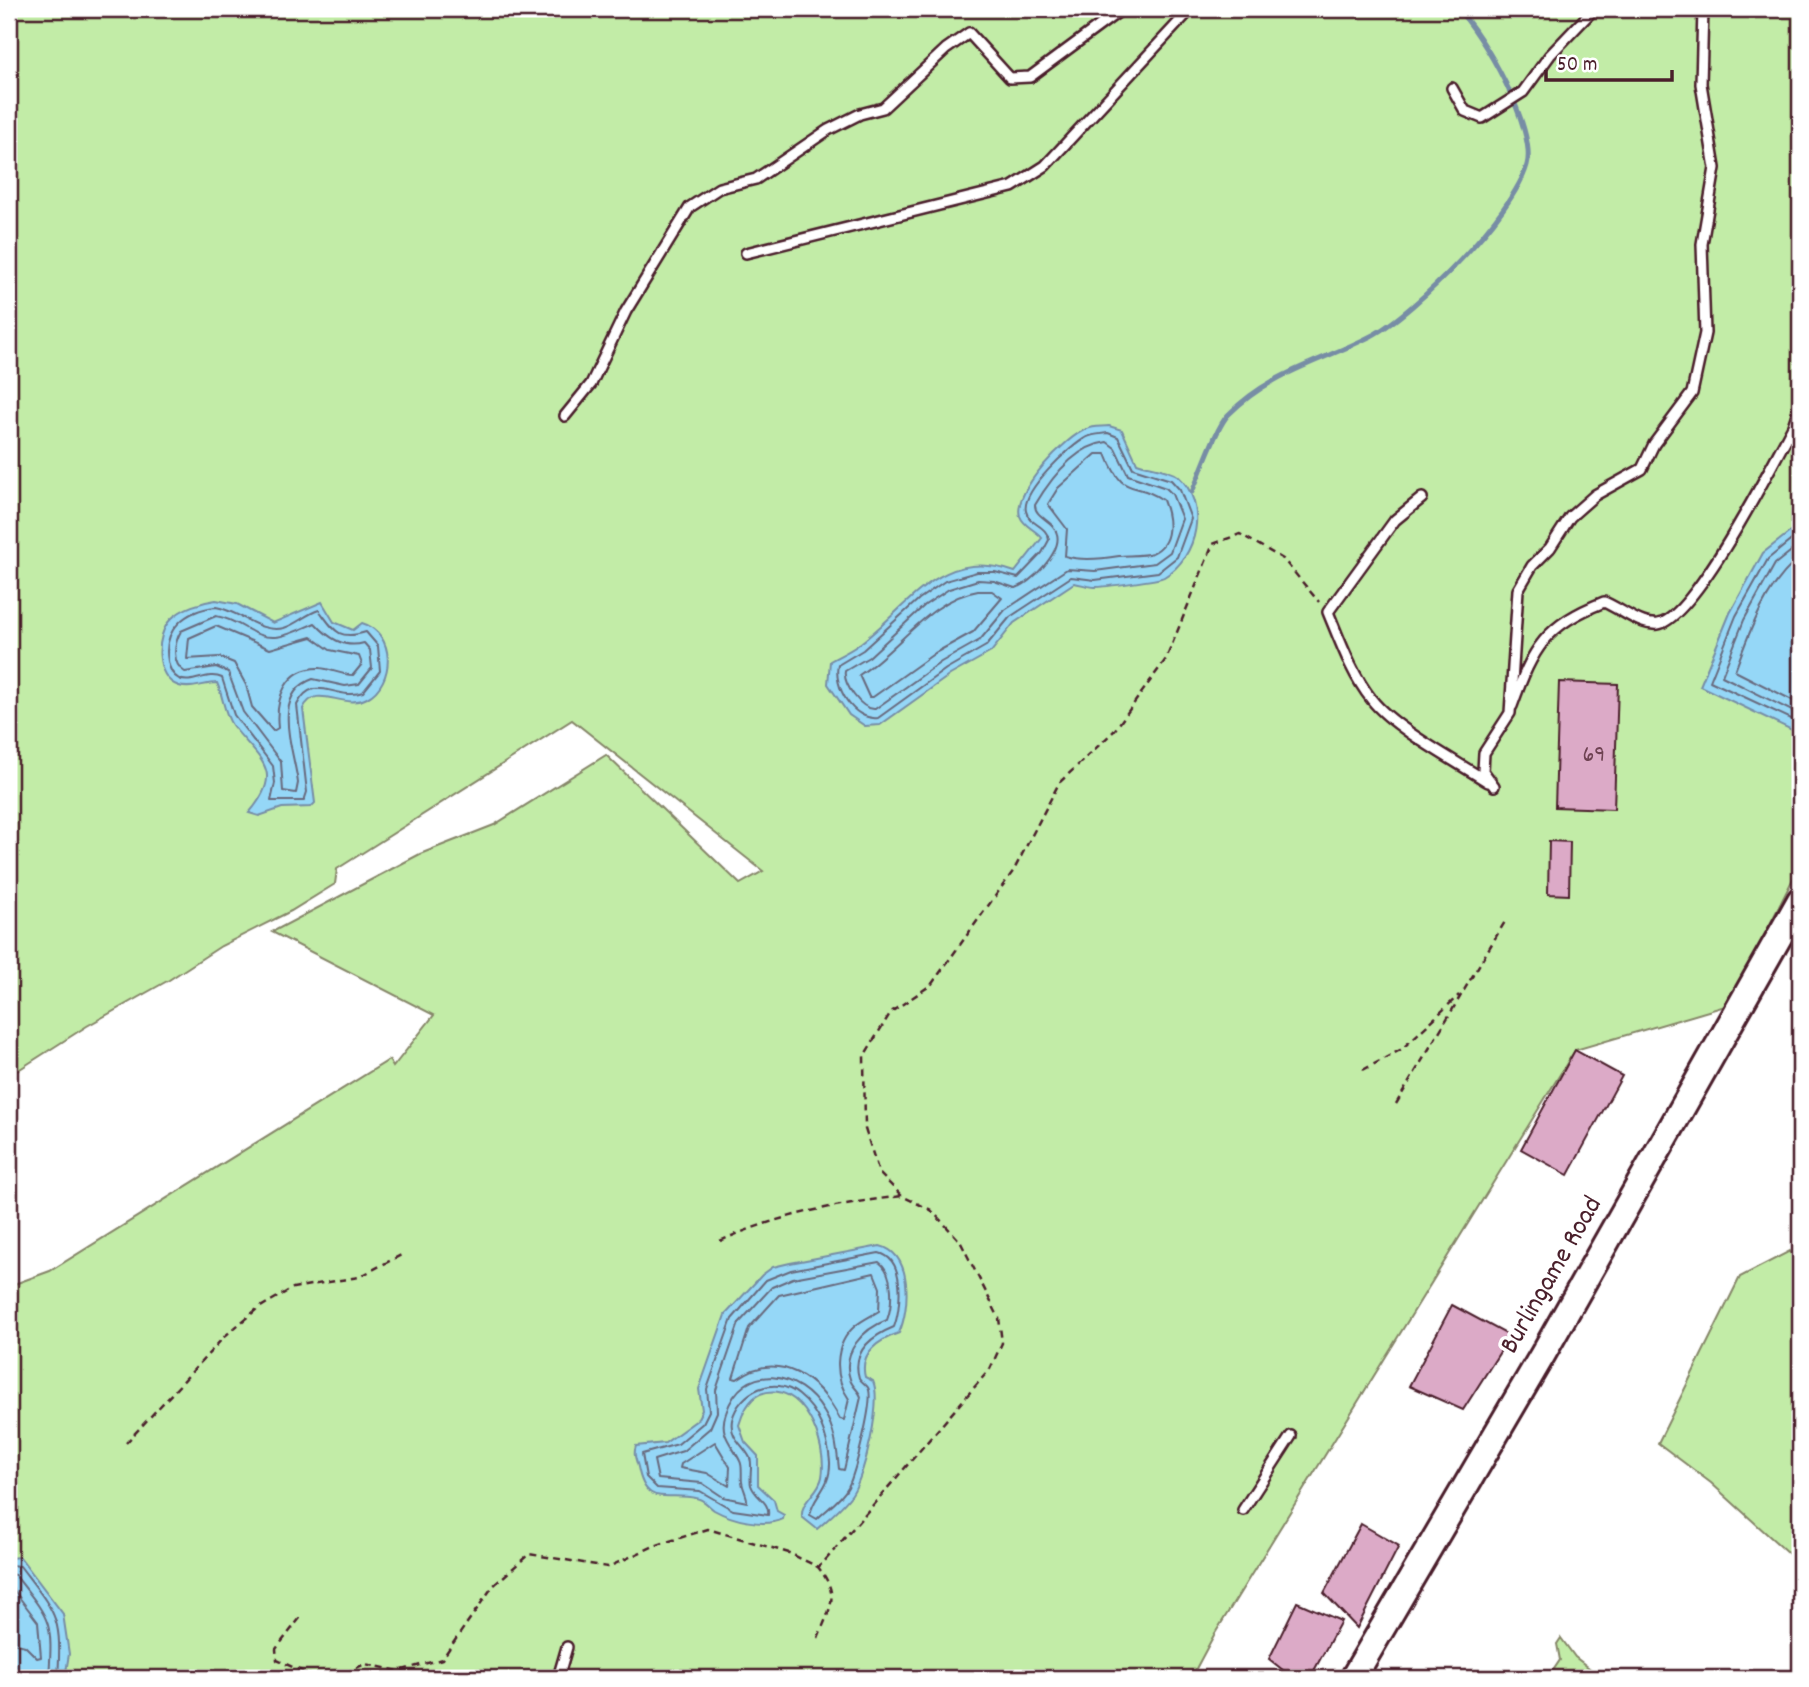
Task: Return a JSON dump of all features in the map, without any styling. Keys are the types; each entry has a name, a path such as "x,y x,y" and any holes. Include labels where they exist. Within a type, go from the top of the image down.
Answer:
{"street":[{"name":"Burlingame Road","path":"1353,1678 1622,1216 1800,900"}],"lane":[{"path":"565,416 590,384 626,311 691,207 719,188 756,179 828,130 860,114 883,108 946,49 969,33 1010,78 1030,77 1122,9"},
{"path":"746,253 1012,187 1045,166 1191,9"},
{"path":"1452,88 1465,111 1482,118 1523,92 1550,55 1594,9"},
{"path":"1510,713 1517,590 1570,517 1595,495 1642,469 1654,443 1692,393 1705,333 1702,244 1715,168 1701,84 1703,9"},
{"path":"1422,498 1395,520 1328,612 1342,645 1374,703 1396,721 1493,786 1483,771 1484,752 1510,713 1524,671 1539,645 1570,615 1604,602 1629,612 1642,623 1660,624 1675,613 1729,545 1793,426 1800,405"},
{"path":"1243,1510 1291,1436"},
{"path":"558,1678 567,1647"}],"path":[{"path":"818,1567 990,1369 1002,1343 999,1318 960,1241 931,1210 902,1196 879,1173 865,1129 864,1056 891,1012 931,985 1014,870 1059,783 1114,731 1166,659 1213,544 1240,534 1283,559 1328,612"},
{"path":"1396,1104 1506,920"},
{"path":"1363,1070 1402,1049 1462,992"},
{"path":"720,1241 755,1226 826,1206 902,1196"},
{"path":"126,1443 225,1335 257,1309 293,1288 359,1277 401,1255"},
{"path":"334,1678 365,1664 399,1671 442,1659 493,1586 529,1555 608,1567 654,1546 708,1529 789,1553 818,1567 829,1581 833,1602 818,1638"},
{"path":"300,1618 276,1650 277,1660 317,1678"}],"green space":[{"path":"9,9 1800,9 1800,865 1729,1005 1575,1050 1214,1635 1191,1678 9,1678 9,1286 50,1271 389,1060 393,1067 434,1015 272,932 420,854 494,825 606,755 740,884 763,871 572,720 337,869 335,884 291,911 221,946 9,1076"},
{"path":"1790,1251 1800,1266 1800,1564 1711,1483 1658,1443 1740,1277"},
{"path":"1561,1638 1575,1657 1602,1678 1548,1678 1560,1660 1557,1644"}],"water":[{"path":"1109,426 1122,430 1137,463 1174,474 1188,488 1194,501 1195,530 1192,544 1176,568 1164,577 1142,581 1095,587 1074,583 1014,623 991,652 950,675 880,725 865,726 849,715 828,684 830,661 858,645 928,584 946,573 966,567 989,566 1015,572 1042,538 1024,523 1020,516 1024,493 1032,480 1054,453 1078,434 1090,428"},
{"path":"1800,524 1800,730 1794,731 1700,686 1730,613 1763,553"},
{"path":"216,600 237,604 273,623 322,602 334,622 353,630 362,623 373,628 386,647 388,659 383,681 367,698 349,701 315,697 308,701 303,709 315,803 311,807 282,808 259,816 249,813 266,786 267,775 259,757 229,720 217,683 179,686 171,681 161,666 162,635 171,619 186,609"},
{"path":"880,1246 891,1251 898,1259 903,1270 907,1297 899,1333 884,1339 872,1349 865,1361 865,1377 873,1381 875,1391 874,1421 857,1485 840,1508 817,1529 802,1517 804,1506 822,1477 821,1448 809,1417 800,1405 789,1396 775,1392 760,1394 752,1399 739,1425 745,1442 758,1456 758,1485 774,1500 777,1511 784,1515 783,1519 767,1523 739,1520 714,1510 699,1499 659,1496 646,1489 635,1457 636,1446 665,1443 697,1420 702,1410 699,1389 725,1315 762,1275 773,1267"},
{"path":"20,1557 63,1614 69,1654 65,1678 14,1678 9,1656 9,1558"}],"building":[{"path":"1559,682 1618,684 1614,809 1555,807"},
{"path":"1549,841 1570,842 1569,895 1548,894"},
{"path":"1575,1050 1622,1076 1568,1175 1521,1149"},
{"path":"1452,1305 1510,1336 1463,1410 1409,1386"},
{"path":"1361,1524 1399,1546 1357,1628 1324,1593"},
{"path":"1297,1602 1341,1621 1310,1678 1293,1678 1269,1659"}],"waterway":[{"path":"1192,492 1213,440 1228,415 1261,388 1296,369 1371,336 1390,324 1461,260 1484,234 1518,185 1527,165 1528,149 1524,129 1506,83 1480,39 1457,9"}]}
